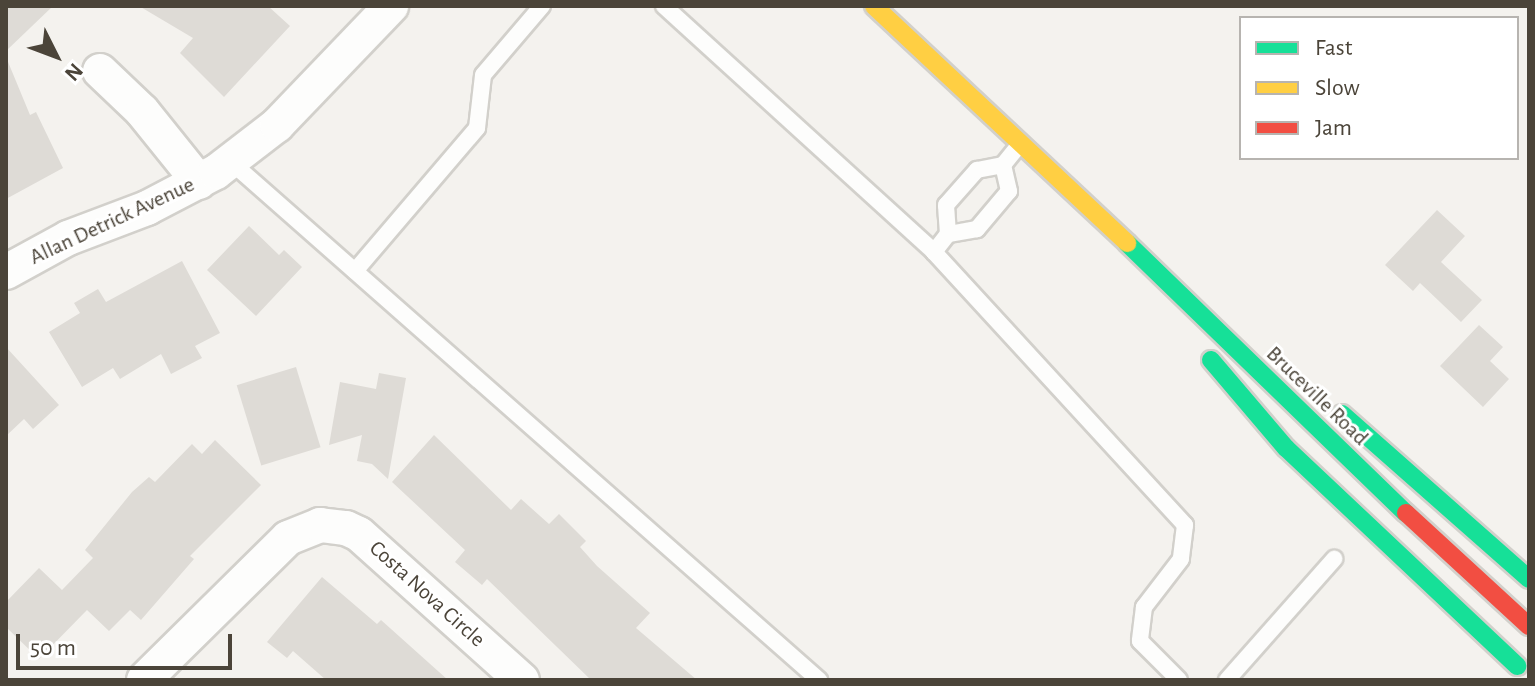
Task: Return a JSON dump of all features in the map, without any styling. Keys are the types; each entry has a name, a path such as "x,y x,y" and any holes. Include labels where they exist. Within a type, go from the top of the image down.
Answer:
{"main road":[{"name":"Bruceville Road","path":"874,6 1078,195 1320,433 1529,626"},
{"name":"Bruceville Road","path":"1078,195 1250,336"},
{"path":"1130,247 1242,400 1286,448 1517,666"},
{"name":"Bruceville Road","path":"1322,396 1529,579"}],"street":[{"name":"Allan Detrick Avenue","path":"6,272 68,238 147,208 231,162 301,103 391,6"},
{"path":"100,71 142,111 199,182"},
{"name":"Costa Nova Circle","path":"144,680 288,538 320,525 334,525 359,534 522,680"}],"lane":[{"path":"355,271 477,128 483,75 542,6"},
{"path":"664,6 934,252 1185,525 1181,559 1144,607 1140,641 1179,680"},
{"path":"934,252 948,234 946,205 977,170 1003,165 1022,143"},
{"path":"231,162 819,680"},
{"path":"948,234 977,229 1009,191 1003,165"},
{"path":"1227,680 1334,559"}],"building":[{"path":"6,6 53,6 6,51"},
{"path":"139,6 268,6 290,26 224,97 180,53 193,38"},
{"path":"6,57 30,115 36,112 63,168 6,199"},
{"path":"1437,210 1465,236 1441,262 1482,300 1461,322 1420,283 1413,291 1385,265"},
{"path":"249,226 279,255 284,250 302,267 256,316 207,270"},
{"path":"182,261 220,333 195,346 202,358 171,374 161,354 120,379 113,368 82,387 49,332 80,313 74,303 98,289 106,302"},
{"path":"1479,325 1503,347 1490,361 1509,379 1483,407 1440,366"},
{"path":"6,347 59,405 33,429 24,419 6,436"},
{"path":"296,367 321,447 261,465 237,385"},
{"path":"379,373 406,378 388,479 372,464 357,461 362,435 329,445 340,382 376,389"},
{"path":"434,435 511,510 521,499 549,524 559,514 586,541 580,547 597,566 650,613 636,628 697,680 591,680 487,579 482,585 455,562 465,550 392,482"},
{"path":"215,440 261,485 190,556 194,559 141,620 130,610 109,631 87,610 39,659 6,627 6,602 39,568 62,590 93,558 85,550 132,492 149,477 155,482 192,444 202,454"},
{"path":"322,577 377,624 381,620 448,680 326,680 293,651 287,658 267,642"}],"traffic: fast":[{"path":"1127,243 1406,513"},
{"path":"1211,360 1286,448 1517,666"},
{"path":"1342,414 1529,579"}],"traffic: slow":[{"path":"874,6 1127,243"}],"traffic: jam":[{"path":"1406,513 1529,626"}]}
